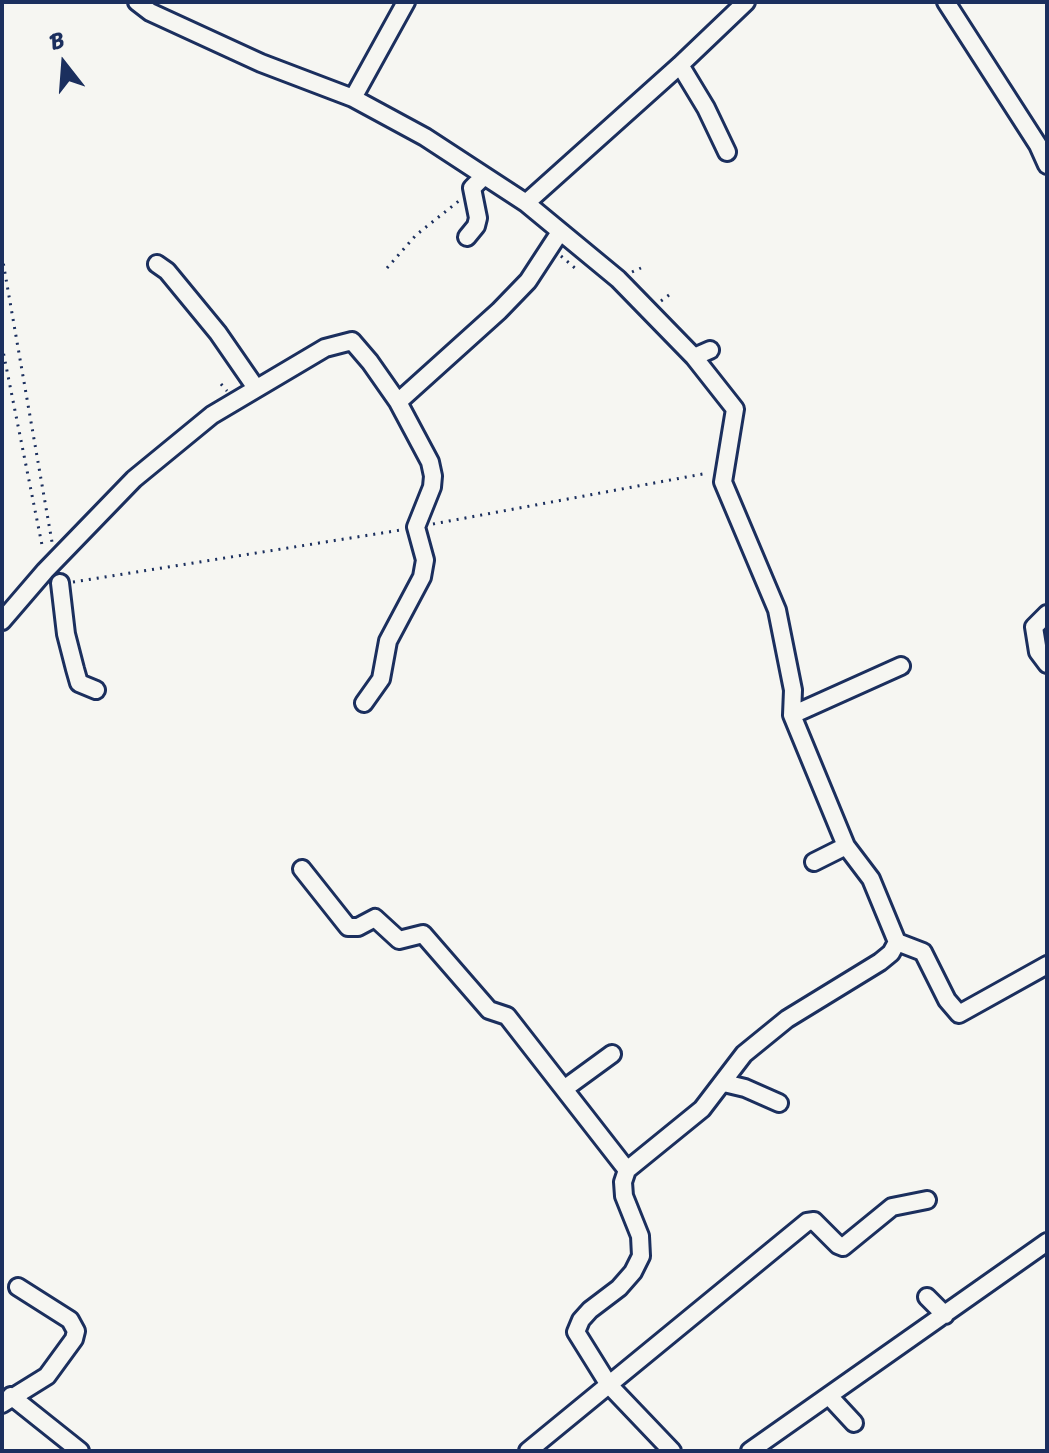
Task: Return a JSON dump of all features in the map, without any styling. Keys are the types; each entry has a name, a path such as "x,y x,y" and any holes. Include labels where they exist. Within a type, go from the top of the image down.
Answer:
{"street":[{"path":"137,2 150,12 261,63 353,98 425,137 526,203 556,239 618,279 702,353 735,409 723,482 777,610 793,690 792,715 846,846 871,879 897,942 891,953 880,962 787,1019 744,1054 702,1109 627,1170 623,1182 624,1196 640,1236 641,1256 633,1272 619,1288 590,1310 576,1332 609,1385 672,1451"},
{"path":"353,98 406,2"},
{"path":"526,203 746,2"},
{"path":"946,2 1038,145 1047,165"},
{"path":"680,65 706,108 727,152"},
{"path":"467,237 478,218 472,188 484,176"},
{"path":"398,402 499,311 528,281 556,239"},
{"path":"157,264 167,271 218,333 256,388"},
{"path":"2,621 134,479 212,415 325,348 352,341 398,402 430,462 433,476 418,536 425,567 422,577 388,641 381,679 364,703"},
{"path":"60,583 66,634 79,683 96,690"},
{"path":"1047,614 1034,627 1038,652 1047,664"},
{"path":"792,715 901,666"},
{"path":"814,862 846,846"},
{"path":"302,869 348,927 358,927 375,918 399,940 423,934 489,1010 507,1016 627,1170"},
{"path":"897,942 923,952 947,1000 959,1014 1047,965"},
{"path":"564,1089 612,1054"},
{"path":"724,1083 745,1088 779,1103"},
{"path":"528,1451 807,1222 814,1221 843,1247 892,1207 927,1200"},
{"path":"750,1451 1047,1242"},
{"path":"18,1287 70,1320 76,1331 74,1339 47,1376 6,1400 80,1451"},
{"path":"927,1297 945,1315"},
{"path":"829,1396 854,1423"}],"path":[{"path":"387,268 416,235 438,220 472,188"},
{"path":"556,239 576,269"},
{"path":"2,256 50,566"},
{"path":"2,346 45,556 50,566"},
{"path":"60,583 418,536 724,470"}]}
